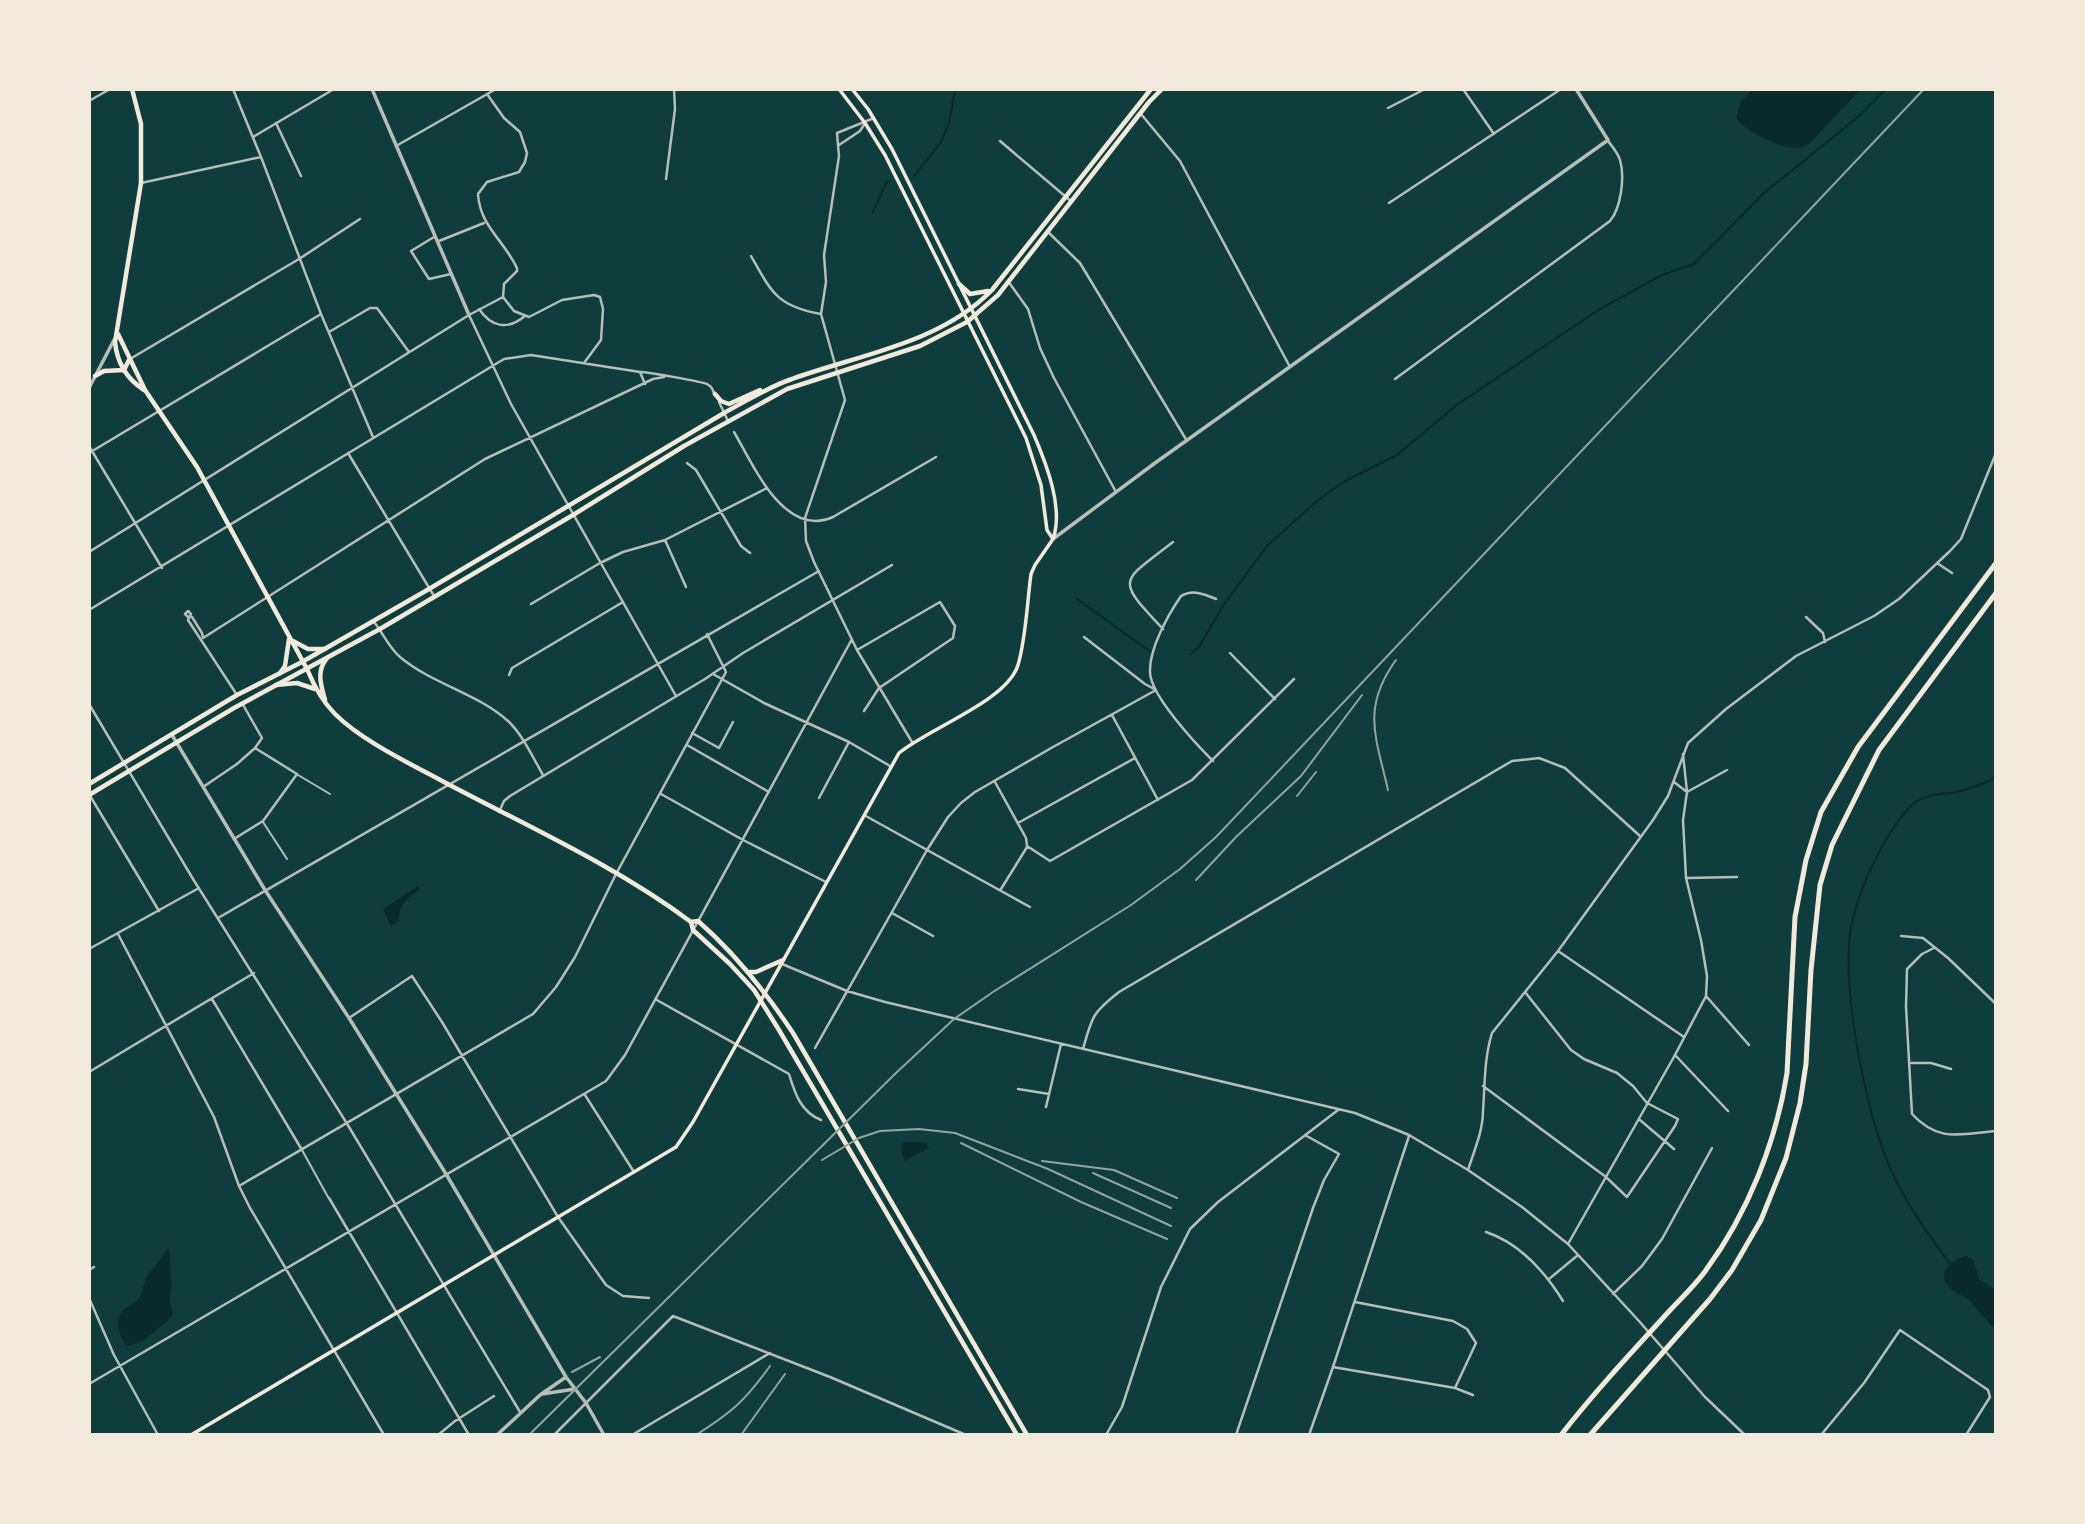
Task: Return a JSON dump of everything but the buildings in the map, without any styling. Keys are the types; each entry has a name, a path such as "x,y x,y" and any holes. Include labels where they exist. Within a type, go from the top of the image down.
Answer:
{"highway":[{"path":"1560,1435 1706,1271 1737,1219 1770,1147 1783,1097 1787,1073 1795,917 1806,860 1821,813 1858,747 1996,563"},
{"path":"1590,1435 1710,1299 1732,1270 1761,1220 1786,1158 1800,1103 1806,1064 1811,970 1820,885 1832,845 1880,750 1996,593"}],"main road":[{"path":"132,89 141,124 141,183 115,342 124,370 134,383 145,390"},
{"path":"839,89 885,155 1032,451 1041,485 1047,530 1054,539"},
{"path":"191,1435 676,1147 693,1122 899,753 993,696 1011,679 1020,656 1033,569 1056,532 1053,493 1046,464 904,173 874,118 852,89"},
{"path":"715,394 721,401 729,404 771,387 924,336 981,301 1151,89"},
{"path":"89,795 242,703 380,629 728,421 787,389 920,346 967,322 998,295 1162,89"},
{"path":"959,284 970,294 992,290"},
{"path":"118,334 158,412 204,479 326,704 354,730 649,892 691,922 693,930 754,990 858,1161 1017,1435"},
{"path":"124,370 129,360"},
{"path":"95,376 104,371 124,370"},
{"path":"89,784 237,695 302,662 429,589 771,387"},
{"path":"289,639 308,649 325,649"},
{"path":"280,673 285,666 289,639"},
{"path":"326,704 320,674 321,666 327,658"},
{"path":"276,685 299,683 316,689"},
{"path":"691,922 698,921 765,990 793,1033 1027,1435"},
{"path":"750,972 783,962"}],"street":[{"path":"89,101 110,89"},
{"path":"233,89 373,438"},
{"path":"253,137 334,89"},
{"path":"372,89 491,366 676,696"},
{"path":"396,146 496,89"},
{"path":"666,179 675,109 674,89"},
{"path":"1388,108 1425,89"},
{"path":"1462,89 1494,134"},
{"path":"1389,203 1562,89"},
{"path":"1395,380 1610,221 1618,205 1620,160 1576,89"},
{"path":"487,94 504,118 520,132 527,153 526,162 519,172 487,182 478,194 484,223 506,247 517,268 504,284 503,297 514,311 525,316 536,315 562,300 594,295 600,297 603,324 599,345 584,363"},
{"path":"1135,108 1180,161 1290,367"},
{"path":"874,118 837,133 839,145 824,255 826,282 821,314 845,400 805,518 806,541 857,650 912,743"},
{"path":"276,123 300,176"},
{"path":"839,145 860,131 865,123"},
{"path":"1054,539 1608,140"},
{"path":"1000,141 1072,202"},
{"path":"141,183 261,157"},
{"path":"129,360 299,259 360,219"},
{"path":"451,274 429,279 411,251 484,223"},
{"path":"1047,232 1080,263 1187,441"},
{"path":"751,256 766,282 782,301 802,311 821,314"},
{"path":"1008,282 1028,309 1040,348 1054,378 1116,492"},
{"path":"89,552 352,387 503,297"},
{"path":"329,332 370,308 377,308 409,352"},
{"path":"479,309 488,319 505,326 516,323 525,316"},
{"path":"91,452 321,314"},
{"path":"89,388 118,334"},
{"path":"90,609 162,568 504,359 523,355 657,373 665,377 706,384 715,394 728,421"},
{"path":"640,372 645,384"},
{"path":"202,639 485,459 665,377"},
{"path":"734,432 767,488 784,508 805,518 824,520 834,517 936,457"},
{"path":"89,446 162,568"},
{"path":"348,453 434,596"},
{"path":"1468,1170 1483,1112 1487,1050 1492,1033 1558,951 1653,820 1674,782 1683,753 1698,732 1796,656 1899,599 1961,539 1996,453"},
{"path":"687,463 696,470 741,547 750,553"},
{"path":"531,604 600,563 623,552 665,540 767,488"},
{"path":"665,540 686,587"},
{"path":"1163,629 1136,601 1130,591 1129,582 1134,572 1173,542"},
{"path":"1937,563 1952,573"},
{"path":"499,811 510,796 892,565"},
{"path":"218,918 818,570"},
{"path":"1213,761 1182,727 1156,690 1149,671 1155,644 1178,599 1184,593 1202,593 1216,599"},
{"path":"509,674 512,668 623,602"},
{"path":"857,650 940,602 956,626 953,638 879,688 864,711"},
{"path":"190,616 237,695"},
{"path":"1806,617 1823,633 1825,642"},
{"path":"374,621 401,658 497,713 511,724 544,775"},
{"path":"239,1186 533,1014 556,987 575,957 616,874 726,672 707,634"},
{"path":"1084,637 1156,690"},
{"path":"89,1384 606,1081 615,1072 852,639"},
{"path":"1230,653 1275,699"},
{"path":"713,674 764,703 849,742 890,766"},
{"path":"1027,846 1050,861 1192,780 1294,679"},
{"path":"815,1048 927,850 948,817 961,803 1156,690"},
{"path":"203,787 237,764 262,738 242,703"},
{"path":"90,706 199,888 346,1122 520,1412"},
{"path":"1112,715 1158,800"},
{"path":"692,733 719,748 733,722"},
{"path":"172,735 265,890 446,1174 566,1377 586,1403 604,1435"},
{"path":"819,798 849,742"},
{"path":"686,745 769,792"},
{"path":"234,839 263,821 297,774 255,748"},
{"path":"1568,1244 1706,996 1707,976 1701,940 1686,878 1683,820 1688,792 1683,753"},
{"path":"1018,823 1135,758"},
{"path":"1083,1049 1092,1016 1119,992 1512,761 1539,758 1565,768 1641,837"},
{"path":"1688,792 1727,770"},
{"path":"995,781 1026,838 1027,846 1001,889"},
{"path":"1674,782 1688,792"},
{"path":"661,794 826,882"},
{"path":"89,795 159,911"},
{"path":"863,815 1030,907"},
{"path":"1686,878 1737,877"},
{"path":"89,949 199,888"},
{"path":"892,913 933,936"},
{"path":"118,934 214,1117 239,1186 383,1433 375,1435"},
{"path":"1901,936 1923,938 1996,1004"},
{"path":"1934,948 1922,954 1907,969 1906,1007 1912,1114 1921,1124 1938,1134 1950,1136 1996,1130"},
{"path":"1558,951 1684,1037"},
{"path":"783,962 847,991 958,1021 1355,1113 1409,1135 1468,1170 1522,1207 1568,1244 1705,1397 1745,1435"},
{"path":"89,1072 254,973"},
{"path":"349,1018 412,976 558,1217 610,1288 623,1296 649,1298"},
{"path":"1483,1086 1606,1177 1627,1197 1678,1119 1647,1103 1633,1086 1617,1073 1584,1059 1571,1050 1525,992"},
{"path":"1706,996 1749,1045"},
{"path":"212,998 302,1150"},
{"path":"655,999 789,1074 797,1099 811,1116 821,1120"},
{"path":"1046,1107 1061,1044"},
{"path":"1675,1055 1728,1111"},
{"path":"1909,1063 1931,1063 1951,1069"},
{"path":"1018,1089 1049,1094"},
{"path":"585,1095 634,1172"},
{"path":"1106,1435 1122,1407 1161,1287 1190,1229 1218,1202 1339,1109"},
{"path":"1639,1119 1674,1149"},
{"path":"1236,1435 1313,1208 1324,1180 1339,1154 1305,1135"},
{"path":"1309,1435 1334,1367 1409,1135"},
{"path":"1614,1294 1642,1266 1662,1239 1712,1148"},
{"path":"329,1198 469,1435"},
{"path":"1486,1232 1510,1243 1549,1279 1563,1301"},
{"path":"1549,1279 1578,1255"},
{"path":"89,1298 120,1367 158,1435"},
{"path":"1355,1302 1452,1321 1467,1329 1476,1343 1455,1388"},
{"path":"554,1435 673,1316 770,1353 966,1435"},
{"path":"1821,1435 1864,1384 1900,1330 1988,1390 1990,1397 1966,1435"},
{"path":"632,1435 770,1353"},
{"path":"1334,1367 1455,1388 1473,1395"},
{"path":"497,1435 540,1395 566,1377"},
{"path":"540,1395 575,1389"},
{"path":"439,1435 459,1418 494,1396"}],"lane":[{"path":"297,774 330,794"},
{"path":"263,821 287,859"},
{"path":"302,1150 329,1198"}],"water":[{"path":"1753,89 1861,89 1810,142 1803,147 1790,148 1764,138 1736,118 1741,102"},
{"path":"418,886 420,889 402,906 399,921 391,926 383,909"},
{"path":"925,1143 929,1148 905,1161 901,1144"},
{"path":"167,1247 173,1314 143,1341 127,1346 119,1329 120,1314 139,1297 148,1275"},
{"path":"1966,1256 1973,1259 1979,1279 1996,1290 1996,1330 1969,1300 1946,1283 1944,1278 1947,1268"}],"waterway":[{"path":"914,176 941,142 949,123 955,89"},
{"path":"1191,654 1199,647 1224,604 1267,546 1318,500 1345,481 1397,455 1458,404 1600,309 1662,275 1694,264 1764,193 1858,117 1886,89"},
{"path":"873,212 886,183 891,181"},
{"path":"1077,599 1151,652"},
{"path":"1950,1264 1909,1204 1880,1141 1864,1083 1853,1019 1850,934 1858,902 1872,866 1891,832 1911,806 1927,797 1956,792 1996,777"}],"railway":[{"path":"529,1435 954,1019 1131,905 1180,869 1216,837 1924,89"},
{"path":"1388,790 1374,723 1378,693 1396,660"},
{"path":"1196,880 1236,837 1301,776 1362,695"},
{"path":"1297,796 1316,772"},
{"path":"822,1160 859,1138 880,1131 919,1129 955,1133 1048,1169 1171,1226"},
{"path":"961,1143 1081,1202 1167,1239"},
{"path":"1042,1161 1114,1170 1177,1198"},
{"path":"1093,1173 1171,1208"},
{"path":"572,1372 600,1357"},
{"path":"696,1435 737,1405 770,1366"},
{"path":"741,1435 785,1374"}]}
